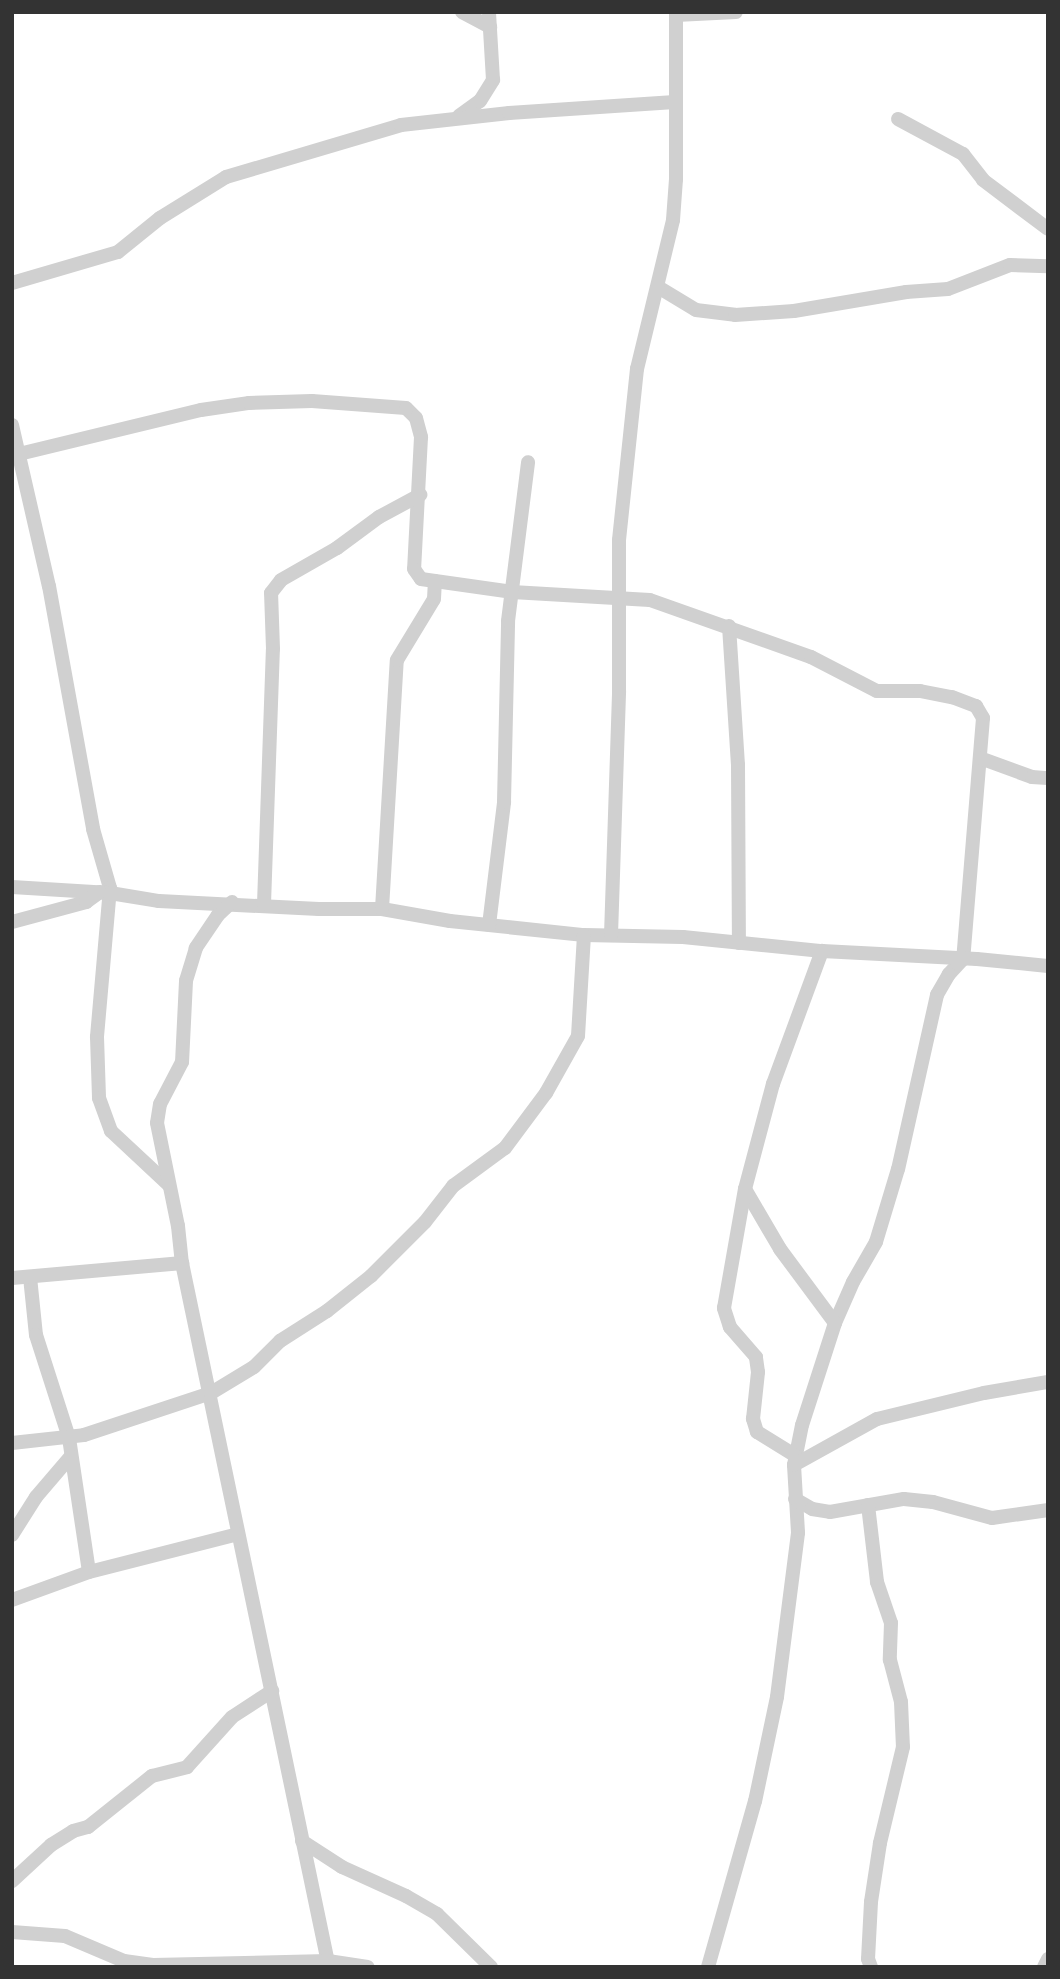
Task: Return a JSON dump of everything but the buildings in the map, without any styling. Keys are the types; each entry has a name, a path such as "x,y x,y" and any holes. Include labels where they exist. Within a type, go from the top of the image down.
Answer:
{"street":[{"path":"458,117 480,101 493,80 490,20 462,12"},
{"path":"611,935 619,691 619,540 637,369 673,220 676,179 676,14 736,12"},
{"path":"12,283 118,252 160,218 226,177 401,125 458,117 675,102"},
{"path":"898,119 963,155 983,180 1048,229"},
{"path":"658,287 695,310 710,314 735,315 794,311 906,292 948,289 1010,265 1048,266"},
{"path":"19,454 201,410 249,403 312,401 397,405 413,412 419,428 420,495 414,569 421,579 512,592 650,600 811,657 877,691 920,691 976,706 983,718 963,959 949,974 937,995 898,1169 877,1242 853,1282 835,1323 802,1425 795,1461 798,1533 777,1696 755,1801 708,1967"},
{"path":"12,425 50,586 105,892 97,1037 99,1098 111,1130 169,1185"},
{"path":"489,925 504,802 508,621 528,462"},
{"path":"264,904 273,649 269,604 271,593 281,580 337,548 379,517 420,495"},
{"path":"383,909 397,660 434,599 435,581"},
{"path":"729,626 737,765 738,943"},
{"path":"980,758 1032,777 1048,778"},
{"path":"12,887 105,892 159,901 232,902 319,909 383,909 489,925 584,935 738,943 1048,966"},
{"path":"12,922 86,902 105,892"},
{"path":"232,902 210,926 196,948 186,981 182,1062 158,1114 182,1263 328,1964"},
{"path":"12,1443 69,1438 211,1393 254,1367 280,1341 327,1311 371,1276 425,1222 453,1186 505,1148 546,1093 578,1036 584,935"},
{"path":"795,1461 757,1432 753,1419 758,1372 756,1357 730,1326 724,1308 745,1189 773,1084 822,951"},
{"path":"745,1189 780,1248 835,1323"},
{"path":"12,1278 182,1263"},
{"path":"30,1277 36,1335 69,1438 89,1572"},
{"path":"795,1461 877,1419 984,1393 1048,1382"},
{"path":"12,1535 36,1497 71,1455"},
{"path":"795,1499 812,1509 830,1512 904,1499 933,1502 992,1518 1048,1510"},
{"path":"867,1506 877,1582 891,1623 890,1660 901,1702 903,1747 880,1843 871,1902 868,1959 871,1967"},
{"path":"12,1600 89,1572 238,1534"},
{"path":"12,1881 51,1845 72,1831 88,1826 152,1776 187,1767 232,1717 272,1691"},
{"path":"302,1841 342,1867 406,1896 437,1914 491,1967"},
{"path":"12,1932 65,1936 124,1961 153,1965 328,1964 368,1967"},
{"path":"1044,1967 1048,1959"}]}
